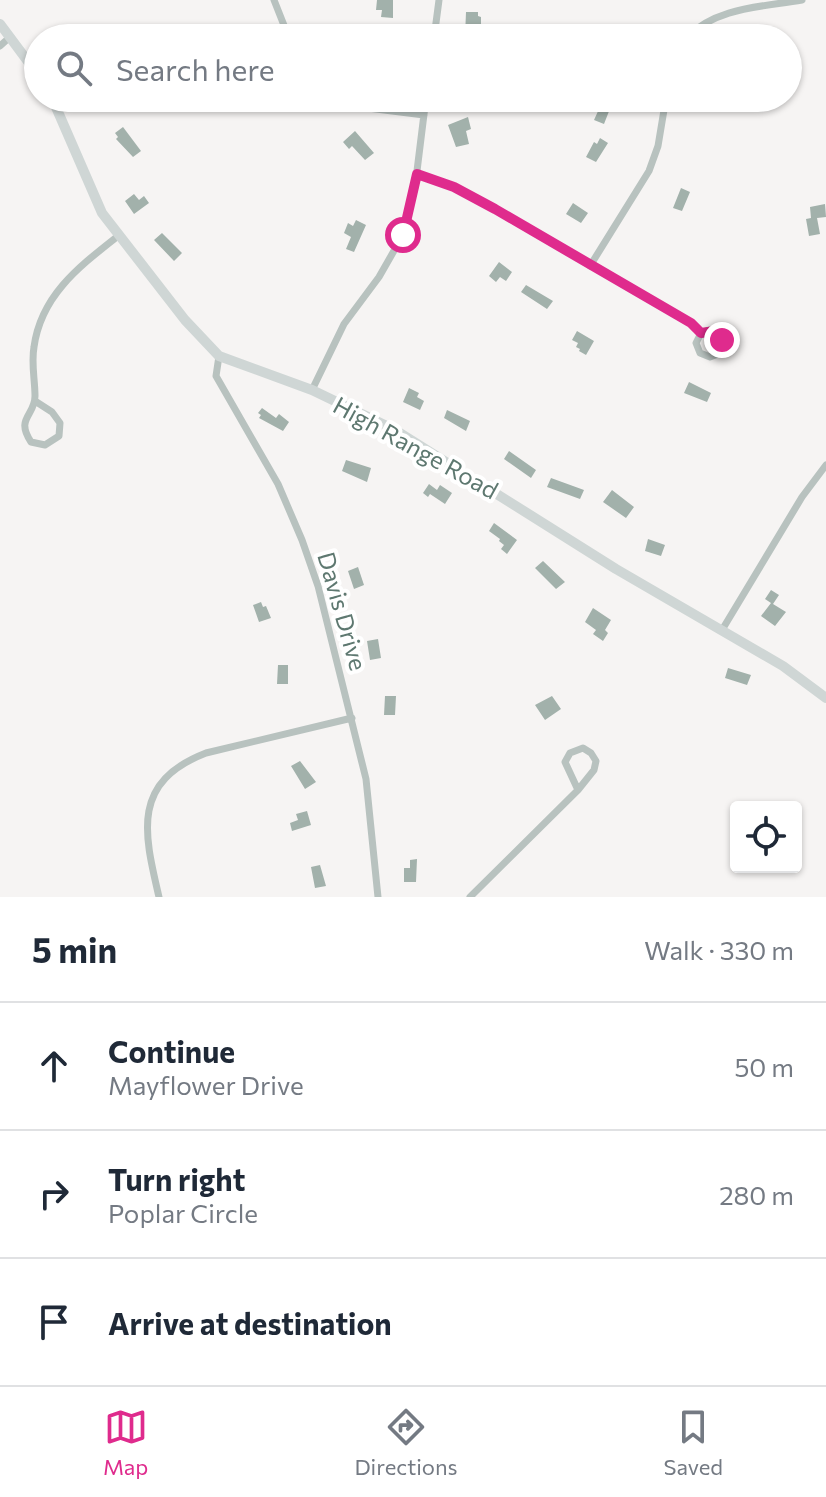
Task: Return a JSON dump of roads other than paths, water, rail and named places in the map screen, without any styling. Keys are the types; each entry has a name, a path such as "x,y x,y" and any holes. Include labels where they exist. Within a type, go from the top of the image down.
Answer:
{"street":[{"path":"274,0 283,24"},
{"path":"436,24 439,0"},
{"path":"704,24 723,14 802,0"},
{"path":"0,24 24,56"},
{"path":"0,46 10,37"},
{"name":"High Range Road","path":"58,112 93,196 118,236 185,320 219,356 312,390 395,430 616,569 783,666 826,698"},
{"path":"400,112 424,115"},
{"path":"312,390 344,324 399,244 412,207 424,112"},
{"path":"590,266 649,171 658,146 664,112"},
{"path":"417,174 454,187 495,209 691,323 701,333"},
{"path":"35,401 52,412 60,423 59,436 45,445 31,442 24,425 35,401 34,347 38,327 51,297 77,269 118,236"},
{"name":"Davis Drive","path":"219,356 216,376 278,484 318,586 368,792 378,897"},
{"path":"722,630 802,497 826,465"},
{"path":"159,897 146,833 146,814 152,796 170,773 186,760 206,753 352,718"},
{"path":"470,897 578,790 596,766 594,756 583,748 570,753 565,762 578,790"}]}
